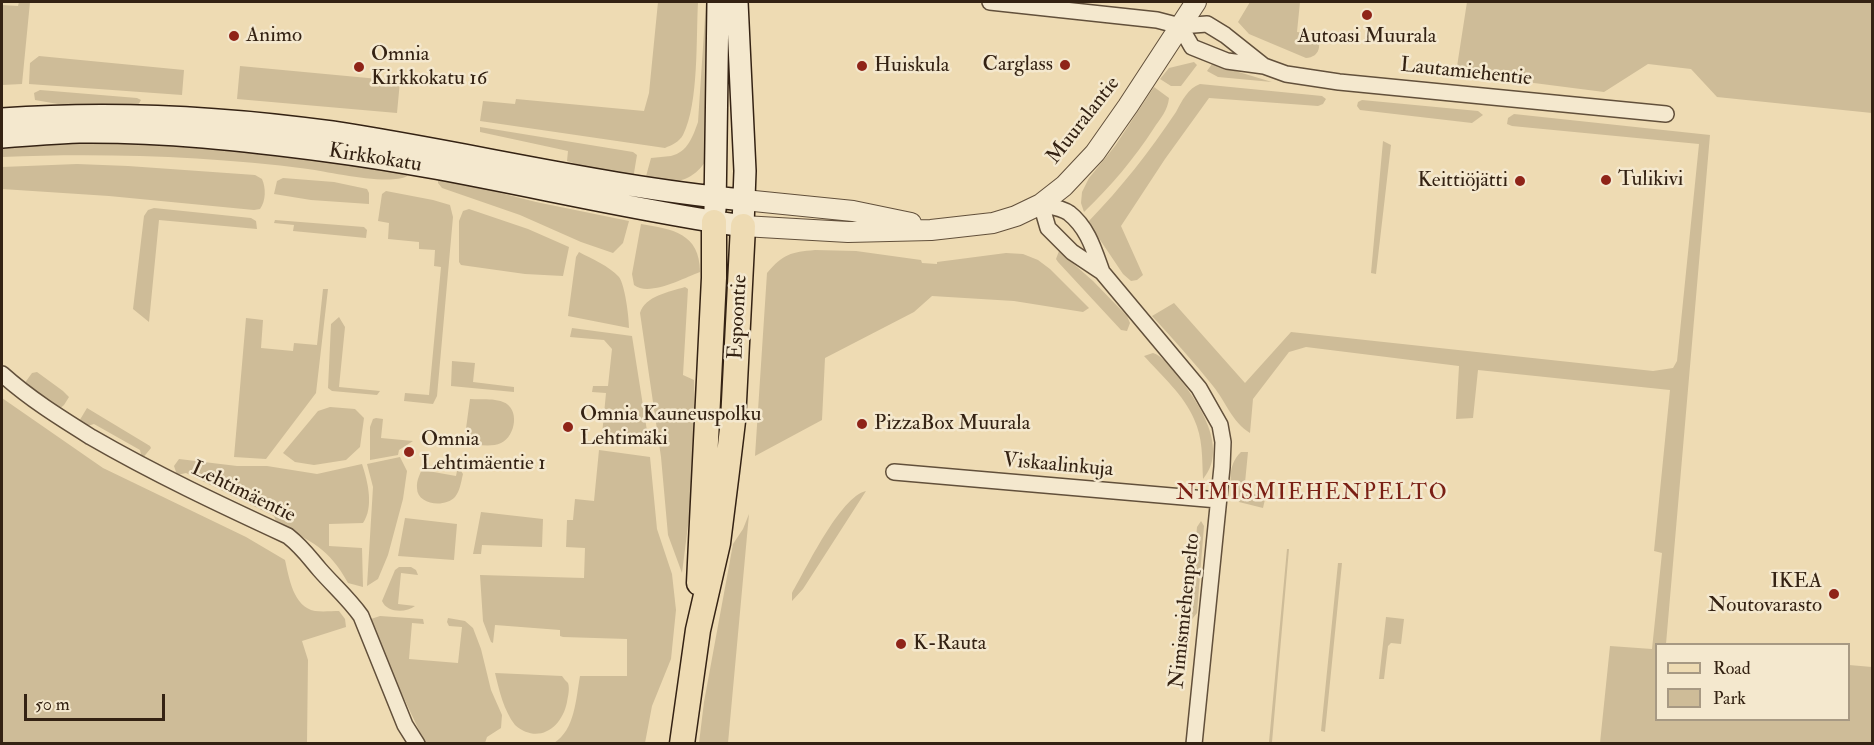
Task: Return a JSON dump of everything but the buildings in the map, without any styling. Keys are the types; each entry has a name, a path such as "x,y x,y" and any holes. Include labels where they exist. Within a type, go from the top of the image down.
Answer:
{"main road":[{"name":"Espoontie","path":"698,630 700,542 714,278 718,2"},
{"name":"Espoontie","path":"682,744 698,630 718,543 734,410 745,171 737,2"},
{"name":"Kirkkokatu","path":"2,119 109,116 183,118 332,132 602,180 716,198 744,200"},
{"name":"Kirkkokatu","path":"2,137 77,132 133,133 182,135 307,148 423,166 743,226"}],"street":[{"path":"990,2 1157,20 1180,26"},
{"name":"Muuralantie","path":"743,226 848,232 937,229 993,223 1016,216 1041,204 1064,186 1095,153 1196,2"},
{"name":"Lautamiehentie","path":"1264,66 1225,35 1207,24 1180,26 1192,47 1227,62 1264,66 1286,74 1339,82 1666,114"},
{"name":"Muuralantie","path":"744,200 853,211 937,229"},
{"name":"Nimismiehenpelto","path":"1041,204 1067,212 1080,225 1089,237 1102,272"},
{"name":"Nimismiehenpelto","path":"1041,204 1048,228 1072,252 1102,272 1199,388 1213,408 1220,425 1223,442 1194,744"},
{"name":"Lehtimäentie","path":"2,374 41,407 104,444 162,477 288,536 304,548 321,570 351,601 361,616 405,725 417,744"},
{"name":"Viskaalinkuja","path":"894,472 1218,500"}],"green space":[{"path":"19,2 30,2 22,84 2,85 2,5 18,6"},
{"path":"658,2 698,2 696,70 692,106 683,135 675,143 665,148 480,121 483,101 515,104 516,99 644,111 649,93"},
{"path":"706,2 712,2 707,159 688,178 672,182 645,180 651,158 671,156 682,151 689,143 698,122"},
{"path":"1250,2 1300,2 1297,32 1316,34 1319,42 1317,53 1306,58 1249,34 1238,22"},
{"path":"1467,2 1872,2 1872,113 1717,97 1691,69 1648,64 1604,92 1456,73"},
{"path":"39,56 184,70 182,95 29,84 30,63"},
{"path":"1194,62 1197,65 1181,86 1171,86 1160,79 1169,68"},
{"path":"1212,64 1272,82 1218,77 1207,71"},
{"path":"240,66 400,81 397,113 237,99"},
{"path":"1200,84 1322,96 1326,99 1318,106 1209,98 1121,226 1143,275 1131,281 1123,274 1088,222 1145,155 1183,99"},
{"path":"1154,87 1169,98 1163,114 1130,161 1084,212 1081,203 1082,192 1089,178 1115,146"},
{"path":"40,90 141,100 137,107 81,108 35,100 34,93"},
{"path":"1362,100 1478,111 1483,115 1472,123 1360,110 1357,106"},
{"path":"1514,114 1710,135 1666,643 1655,643 1655,721 1850,721 1850,665 1872,667 1872,743 1600,743 1610,646 1652,649 1662,553 1654,551 1670,390 1478,370 1473,418 1456,419 1459,366 1306,347 1289,352 1253,399 1250,433 1238,423 1206,377 1152,316 1174,303 1245,383 1291,332 1653,371 1673,368 1677,361 1699,144 1512,126 1507,124 1508,118"},
{"path":"480,127 633,152 637,155 633,179 567,161 568,151 480,132"},
{"path":"74,138 218,144 408,171 407,176 387,180 308,169 193,158 78,155 2,157 2,143"},
{"path":"1383,141 1391,145 1376,274 1371,273"},
{"path":"77,164 255,175 262,179 265,190 264,198 260,209 254,210 109,196 2,189 2,167"},
{"path":"438,177 536,202 629,221 623,243 613,253 581,242 520,215 442,188 438,183"},
{"path":"283,178 334,182 367,189 369,204 311,200 274,194 277,181"},
{"path":"386,191 450,205 453,217 437,396 433,404 404,401 405,393 429,395 441,267 434,266 435,250 419,249 419,242 388,239 389,223 378,221 382,194"},
{"path":"154,208 251,218 256,221 257,229 159,220 149,322 133,309 144,216 148,210"},
{"path":"469,209 528,229 569,247 563,276 525,274 461,265 459,262 459,221 463,211"},
{"path":"275,220 364,227 367,230 366,238 293,231 294,225 274,223"},
{"path":"641,224 673,231 690,241 699,259 700,272 657,288 640,288 634,285 632,274"},
{"path":"815,250 856,251 937,264 937,262 1006,253 1023,254 1038,260 1050,269 1089,308 1083,312 1014,301 932,296 914,312 825,358 822,420 755,456 767,273 788,255"},
{"path":"1059,251 1093,281 1127,316 1130,323 1127,331 1121,330 1058,262 1056,259"},
{"path":"579,252 605,266 619,277 625,294 629,328 568,316 576,257"},
{"path":"685,287 688,289 683,375 694,380 696,462 682,573 668,535 661,457 640,313 647,302 652,299"},
{"path":"323,289 328,289 316,393 266,459 234,457 246,318 263,320 261,348 293,351 294,343 317,345"},
{"path":"339,317 345,327 339,387 380,391 377,395 332,391 328,388 331,324"},
{"path":"572,328 632,336 647,431 646,437 636,439 602,435 606,393 592,392 593,386 608,386 612,349 604,340 570,337"},
{"path":"1153,353 1164,360 1182,382 1207,422 1212,437 1213,452 1211,466 1203,479 1202,448 1197,426 1190,410 1178,394 1144,356"},
{"path":"452,361 475,363 473,382 514,387 514,392 451,386"},
{"path":"37,372 69,397 58,410 24,384 32,373"},
{"path":"2,398 103,468 246,537 285,560 293,590 302,604 315,611 339,611 345,619 346,627 302,641 308,660 307,743 2,743"},
{"path":"470,399 503,402 512,410 513,429 501,443 482,445 464,443"},
{"path":"330,407 355,409 364,418 360,447 346,460 314,465 295,462 283,453 318,411"},
{"path":"87,408 151,448 142,459 140,450 94,424 84,427 78,423"},
{"path":"373,419 383,419 381,438 413,441 399,450 398,455 370,460 370,427"},
{"path":"599,450 650,457 657,529 672,574 676,610 671,659 652,706 645,743 554,743 561,737 570,722 576,703 580,676 627,676 627,639 563,637 560,636 560,630 495,625 493,643 483,621 480,575 584,578 585,548 566,547 567,520 573,520 575,499 594,501"},
{"path":"1241,452 1248,452 1244,493 1266,495 1263,508 1239,502 1235,496 1231,483 1231,470 1236,457"},
{"path":"400,457 407,471 403,499 388,555 378,579 367,586 373,487 367,464"},
{"path":"179,459 237,466 267,466 317,474 362,464 369,494 366,517 363,523 329,524 329,546 362,548 363,587 348,583 326,553 277,524 274,516 186,473 177,475 174,466"},
{"path":"429,463 428,471 456,476 457,471 461,471 463,474 455,497 445,503 426,501 418,494 419,476 424,465"},
{"path":"866,491 803,589 792,601 792,593 824,535 845,506"},
{"path":"481,512 543,519 542,547 482,545 481,554 473,554"},
{"path":"749,514 728,743 699,743 704,702 733,544"},
{"path":"405,518 457,524 454,560 398,556"},
{"path":"1201,521 1204,526 1197,613 1189,623 1197,527"},
{"path":"1287,549 1289,549 1272,742 1269,742"},
{"path":"1338,563 1342,563 1325,732 1321,731"},
{"path":"399,567 411,567 418,575 401,573 398,604 415,606 402,611 388,608 382,601 395,570"},
{"path":"380,616 423,619 424,624 412,623 409,659 458,663 462,627 449,626 448,618 465,621 473,628 481,649 491,690 502,715 501,728 487,737 485,743 425,743 368,622"},
{"path":"1386,617 1404,619 1401,644 1391,643 1388,646 1384,679 1379,679"},
{"path":"495,673 562,676 568,683 569,690 560,719 548,731 540,733 532,734 515,725 505,707"}],"place":[{"name":"Autoasi Muurala","path":"1367,15"},
{"name":"Animo","path":"234,36"},
{"name":"Carglass","path":"1065,65"},
{"name":"Huiskula","path":"862,66"},
{"name":"Omnia Kirkkokatu 16","path":"359,67"},
{"name":"Tulikivi","path":"1606,180"},
{"name":"Keittiöjätti","path":"1520,181"},
{"name":"PizzaBox Muurala","path":"862,424"},
{"name":"Omnia Kauneuspolku Lehtimäki","path":"568,427"},
{"name":"Omnia Lehtimäentie 1","path":"409,452"},
{"name":"IKEA Noutovarasto","path":"1834,594"},
{"name":"K-Rauta","path":"901,644"}],"district":[{"name":"NIMISMIEHENPELTO","path":"1312,494"}]}
